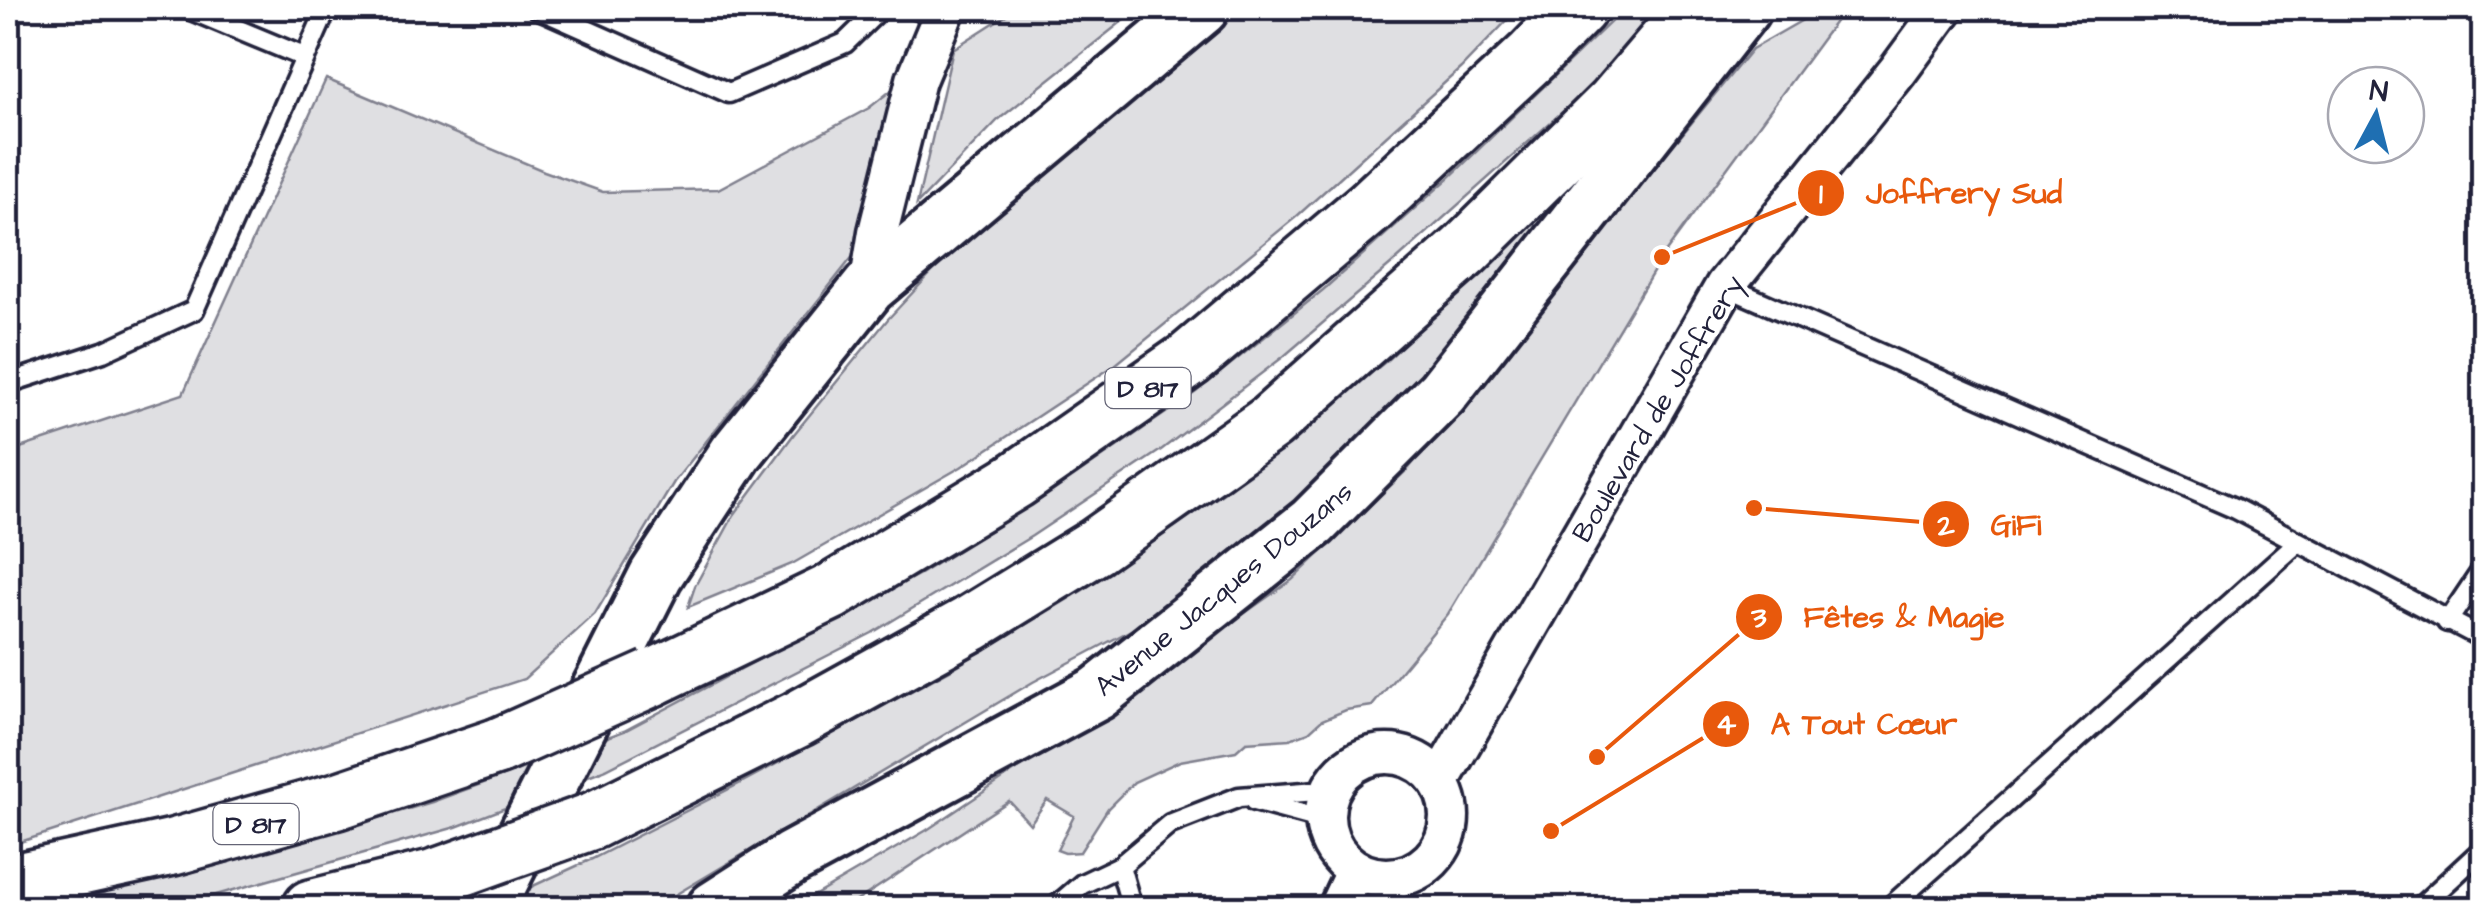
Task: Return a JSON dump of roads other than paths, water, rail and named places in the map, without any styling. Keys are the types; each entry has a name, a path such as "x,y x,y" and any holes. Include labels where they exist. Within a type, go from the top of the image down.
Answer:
{"main road":[{"path":"488,908 656,576 736,453 869,287 1202,8"},
{"name":"D 817","path":"8,882 192,842 337,801 499,746 831,592 1015,481 1190,359 1370,207 1579,8"},
{"path":"312,908 436,876 592,821 798,719 970,624 1094,548 1270,423 1465,250 1614,103 1695,8"},
{"name":"Avenue Jacques Douzans","path":"714,908 792,858 1098,693 1313,522 1442,393 1744,8"}],"street":[{"name":"Boulevard de Joffrery","path":"1439,782 1725,286 1944,8"},
{"path":"869,287 878,232 933,11"},
{"path":"1386,753 1406,756 1425,766 1439,782 1447,800 1449,821 1444,841 1416,871 1396,878 1356,870 1340,857 1329,840 1328,805 1334,781 1348,766 1386,753"},
{"path":"1338,908 1356,870"}],"lane":[{"path":"186,8 304,56"},
{"path":"8,383 103,352 194,310 327,8"},
{"path":"537,8 729,94 845,43 881,8"},
{"path":"1725,286 2236,510 2484,639"},
{"path":"1888,908 2298,543"},
{"path":"2447,622 2484,567"},
{"path":"1054,908 1082,884 1120,866 1170,824 1239,797 1328,805"},
{"path":"1239,797 1328,805"},
{"path":"2419,908 2484,848"},
{"path":"1120,866 1132,908"}],"place":[{"name":"Joffrery Sud","path":"1662,257"},
{"name":"GiFi","path":"1754,508"},
{"name":"Fêtes & Magie","path":"1597,757"},
{"name":"A Tout Cœur","path":"1551,831"}]}
